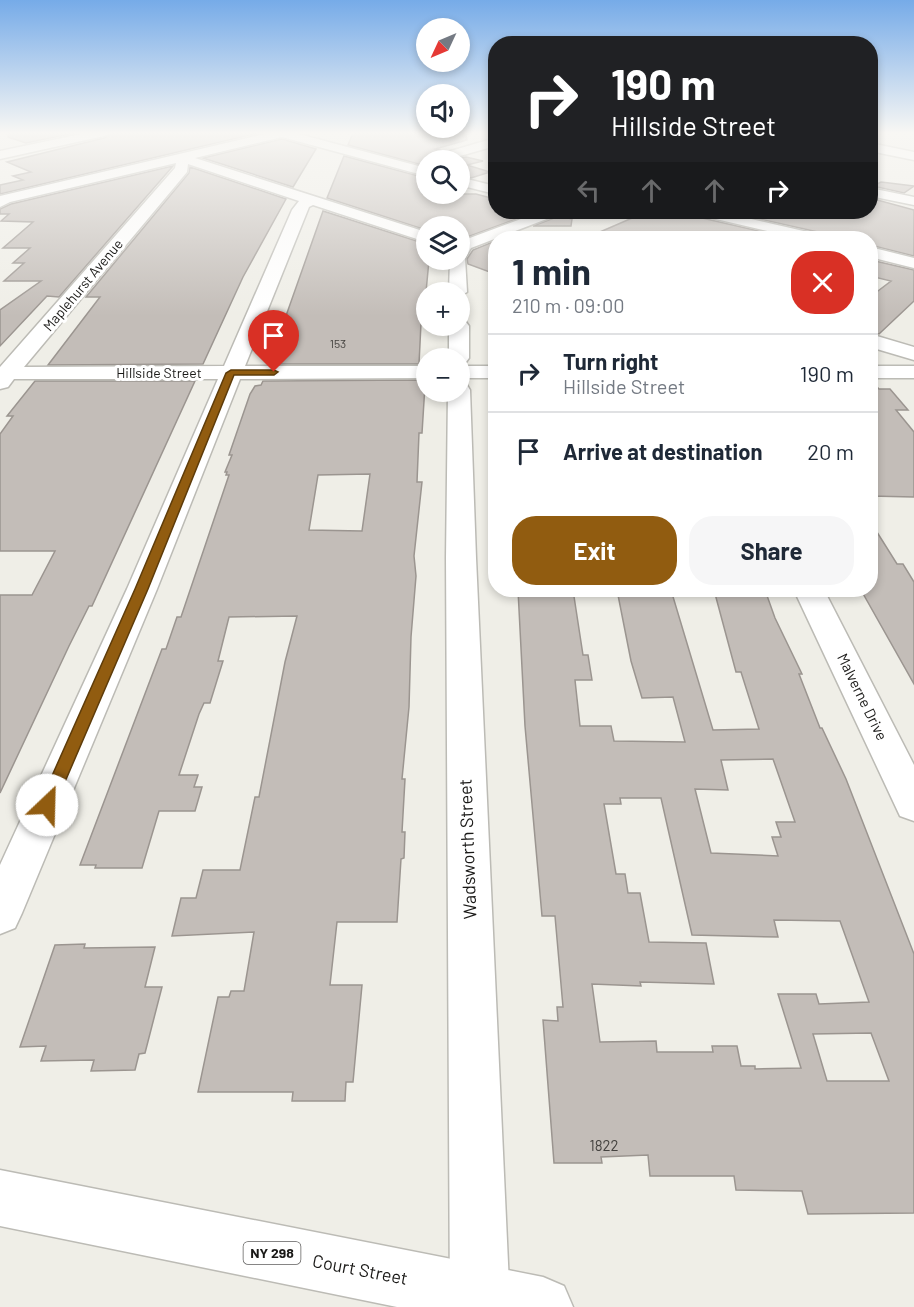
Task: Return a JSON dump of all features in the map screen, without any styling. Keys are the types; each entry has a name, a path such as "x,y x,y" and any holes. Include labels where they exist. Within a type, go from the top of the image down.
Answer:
{"street":[{"path":"2,201 31,194"},
{"name":"Maplehurst Avenue","path":"3,376 160,194"},
{"path":"293,194 416,234"},
{"path":"880,194 914,201"},
{"path":"0,912 142,589 299,210 312,200"},
{"path":"504,230 533,219"},
{"path":"734,219 784,231"},
{"path":"470,247 488,238"},
{"path":"878,254 914,263"},
{"path":"878,343 914,354"},
{"name":"Hillside Street","path":"3,376 416,372"},
{"path":"470,372 488,372"},
{"path":"878,372 914,372"},
{"name":"Wadsworth Street","path":"459,402 480,1301"},
{"name":"Malverne Drive","path":"812,597 914,804"},
{"name":"Court Street","path":"0,1198 480,1301 543,1307"}],"building":[{"path":"54,194 149,194 59,297 47,296 0,346 0,310 41,281 4,281 24,263 13,263 30,248 3,248 33,222 1,221 9,214 0,214 0,209 11,204"},
{"path":"172,194 271,194 286,199 243,277 203,364 48,365 100,297 86,297"},
{"path":"329,194 416,194 416,204 470,204 470,194 476,194 488,197 488,219 516,219 470,236 470,216 416,216 416,227 327,198"},
{"path":"878,200 914,210 914,256 878,247 878,231 813,231 760,219 878,219"},
{"path":"323,211 416,241 416,270 428,270 427,282 416,282 416,336 420,336 420,348 416,348 416,364 269,364"},
{"path":"551,219 572,219 571,226 533,226"},
{"path":"630,219 707,219 759,231 602,231"},
{"path":"488,244 488,271 470,265 470,254 473,250"},
{"path":"878,262 914,270 914,301 878,334 878,291 891,281 878,278"},
{"path":"416,380 416,402 424,402 422,433 419,433 417,482 422,482 414,556 416,576 409,707 402,779 405,779 402,832 405,832 404,858 401,859 397,922 337,922 330,985 362,985 353,1082 346,1082 345,1101 292,1101 293,1092 198,1092 218,997 229,997 231,991 244,991 254,932 172,936 181,898 196,898 203,870 240,870 255,797 259,797 285,662 297,616 229,617 218,661 223,661 210,703 204,703 199,714 179,775 198,775 194,787 202,787 195,811 159,811 142,868 95,868 96,865 80,865 162,649 166,649 177,617 181,617 229,475 225,472 232,455 229,455 250,394 255,386 261,385 263,381","holes":["370,474 362,531 309,530 318,475"]},
{"path":"35,381 195,381 92,606 89,606 69,646 0,793 0,595 32,595 55,551 0,551 0,434 13,416 7,416"},
{"path":"878,388 890,389 908,410 896,410 914,432 914,497 878,496"},
{"path":"878,534 897,564 903,564 914,582 914,684 865,597 878,597"},
{"path":"518,597 574,597 583,655 588,655 592,680 575,680 580,726 611,726 614,741 685,742 673,697 642,698 631,661 618,597 673,597 713,730 759,729 741,672 736,672 716,597 768,597 802,674 799,674 820,728 846,779 914,954 914,1213 808,1214 802,1191 736,1190 734,1176 650,1176 648,1155 601,1157 602,1163 554,1163 543,1020 558,1021 557,1007 563,1007 555,916 542,916 525,726","holes":["773,759 795,822 776,822 781,837 772,837 778,856 711,853 695,789 728,790 721,760","620,798 661,798 692,935 778,937 774,920 840,921 869,1002 819,1004 816,994 778,994 801,1068 755,1069 755,1066 741,1066 737,1046 712,1046 713,1052 657,1052 656,1041 600,1042 592,984 641,986 640,982 714,984 706,943 649,942 640,893 628,893 625,874 616,874 604,804 621,804","871,1033 889,1081 827,1081 813,1034"]},
{"path":"85,944 84,948 155,947 145,987 162,987 145,1053 139,1054 135,1070 91,1071 94,1060 41,1061 46,1046 20,1047 55,945"}],"route":[{"path":"47,805 142,589 231,373 274,372"}]}
